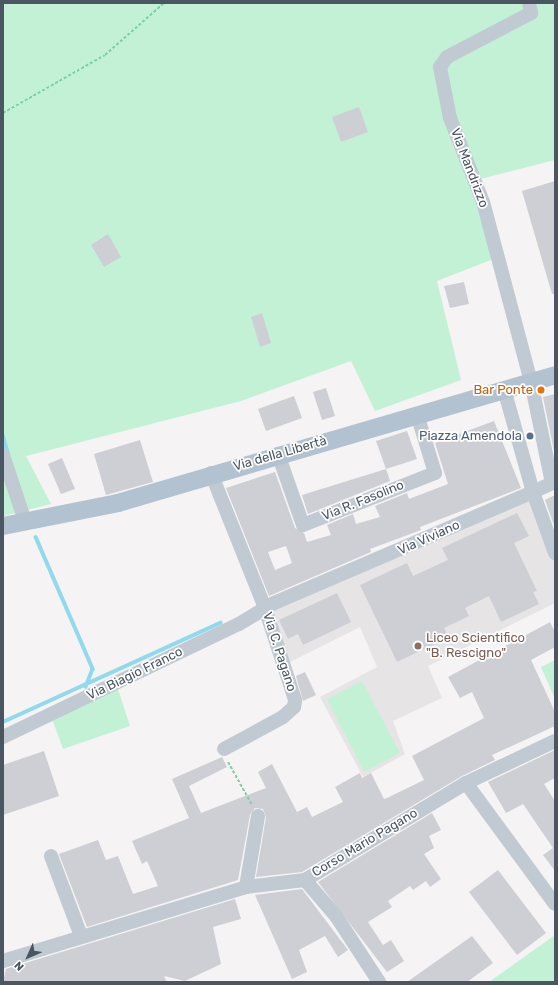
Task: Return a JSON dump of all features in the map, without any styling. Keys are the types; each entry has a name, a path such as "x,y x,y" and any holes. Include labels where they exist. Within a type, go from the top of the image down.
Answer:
{"main road":[{"name":"Via della Libertà","path":"3,526 118,503 211,473 555,375"}],"street":[{"name":"Via Mandrizzo","path":"530,3 531,13 447,57 440,67 450,118 483,202 531,382"},
{"path":"531,382 554,483 533,492"},
{"path":"504,389 533,492 555,553"},
{"name":"Via R. Fasolino","path":"278,454 303,525 435,473 417,414"},
{"path":"3,455 25,521"},
{"name":"Via C. Pagano","path":"211,473 265,608 295,700 294,707 224,750"},
{"name":"Via Viviano","path":"265,608 533,492"},
{"name":"Via Biagio Franco","path":"3,737 239,624 265,608"},
{"name":"Corso Mario Pagano","path":"3,961 246,887 305,880 466,783 555,741"},
{"path":"466,783 555,904"},
{"path":"246,887 258,816"},
{"path":"50,856 81,936"},
{"path":"305,880 336,916 378,982"}],"path":[{"path":"3,113 105,55 164,3"},
{"path":"224,750 258,816"}],"shaded area":[{"name":"Liceo Scientifico \"B. Rescigno\"","path":"533,492 555,553 555,603 428,666 442,698 393,721 405,754 363,777 320,697 377,667 360,627 284,665 265,608"}],"green space":[{"path":"3,3 555,3 555,160 468,182 496,258 437,281 461,380 375,411 351,361 241,401 26,456 51,504 3,516"},
{"path":"555,660 555,699 541,667"},
{"path":"362,681 400,753 364,772 327,699"},
{"path":"116,683 130,726 63,749 51,716"},
{"path":"555,935 555,982 489,982"}],"building":[{"path":"359,107 368,132 341,142 332,117"},
{"path":"555,181 555,294 552,294 522,191"},
{"path":"108,234 121,257 104,267 91,245"},
{"path":"464,282 469,304 450,308 444,286"},
{"path":"262,313 271,343 260,347 251,317"},
{"path":"326,388 335,416 322,420 313,392"},
{"path":"555,394 555,451 554,451 543,397"},
{"path":"294,396 302,418 266,431 258,409"},
{"path":"494,421 521,488 420,527 421,530 370,549 371,552 269,596 226,488 275,472 295,528 304,533 307,542 331,535 327,525 353,514 356,524 380,517 375,506 407,493 409,499 448,484 435,443","holes":["286,546 292,563 275,570 268,552"]},
{"path":"407,431 417,459 386,469 376,441"},
{"path":"140,440 153,482 106,495 94,454"},
{"path":"62,458 75,489 61,494 48,464"},
{"path":"386,469 390,481 308,514 302,495"},
{"path":"555,495 555,528 545,500"},
{"path":"517,513 529,536 514,543 537,591 533,592 539,604 501,622 489,596 465,608 469,616 444,628 449,637 397,662 360,585 407,563 413,576 448,560 442,548"},
{"path":"337,593 351,622 303,645 298,634 288,639 279,620"},
{"path":"550,622 555,632 555,647 531,660 555,712 555,726 492,755 495,760 462,776 302,872 256,877 266,817 263,809 255,808 250,815 238,880 87,927 59,854 98,840 106,860 118,856 133,894 158,886 147,861 142,864 132,841 189,818 172,779 222,757 227,767 189,786 201,813 266,788 258,772 272,764 297,812 307,807 312,817 343,802 335,787 360,773 362,778 371,773 384,799 387,798 424,780 412,756 484,718 472,692 460,698 448,677"},
{"path":"305,672 316,695 303,701 296,676"},
{"path":"555,750 555,778 544,784 555,801 555,871 543,855 553,848 523,804 506,813 488,782"},
{"path":"44,751 59,796 3,815 3,765"},
{"path":"432,813 441,830 429,836 434,848 424,854 441,879 430,887 426,881 413,890 410,886 388,901 392,907 368,922 383,945 391,940 404,961 387,972 318,882"},
{"path":"498,870 546,933 517,955 469,892"},
{"path":"302,889 348,950 338,957 325,936 299,950 307,972 292,979 255,895"},
{"path":"235,899 241,919 213,927 221,964 185,981 164,976 167,982 3,982 6,969"},
{"path":"472,936 493,963 467,982 407,982"}],"waterway":[{"path":"3,435 8,453"},
{"path":"36,537 93,669 86,687"},
{"path":"3,722 220,623"}],"place":[{"name":"Bar Ponte","path":"541,390"},
{"name":"Piazza Amendola","path":"530,436"},
{"name":"Liceo Scientifico \"B. Rescigno\"","path":"418,646"}]}
